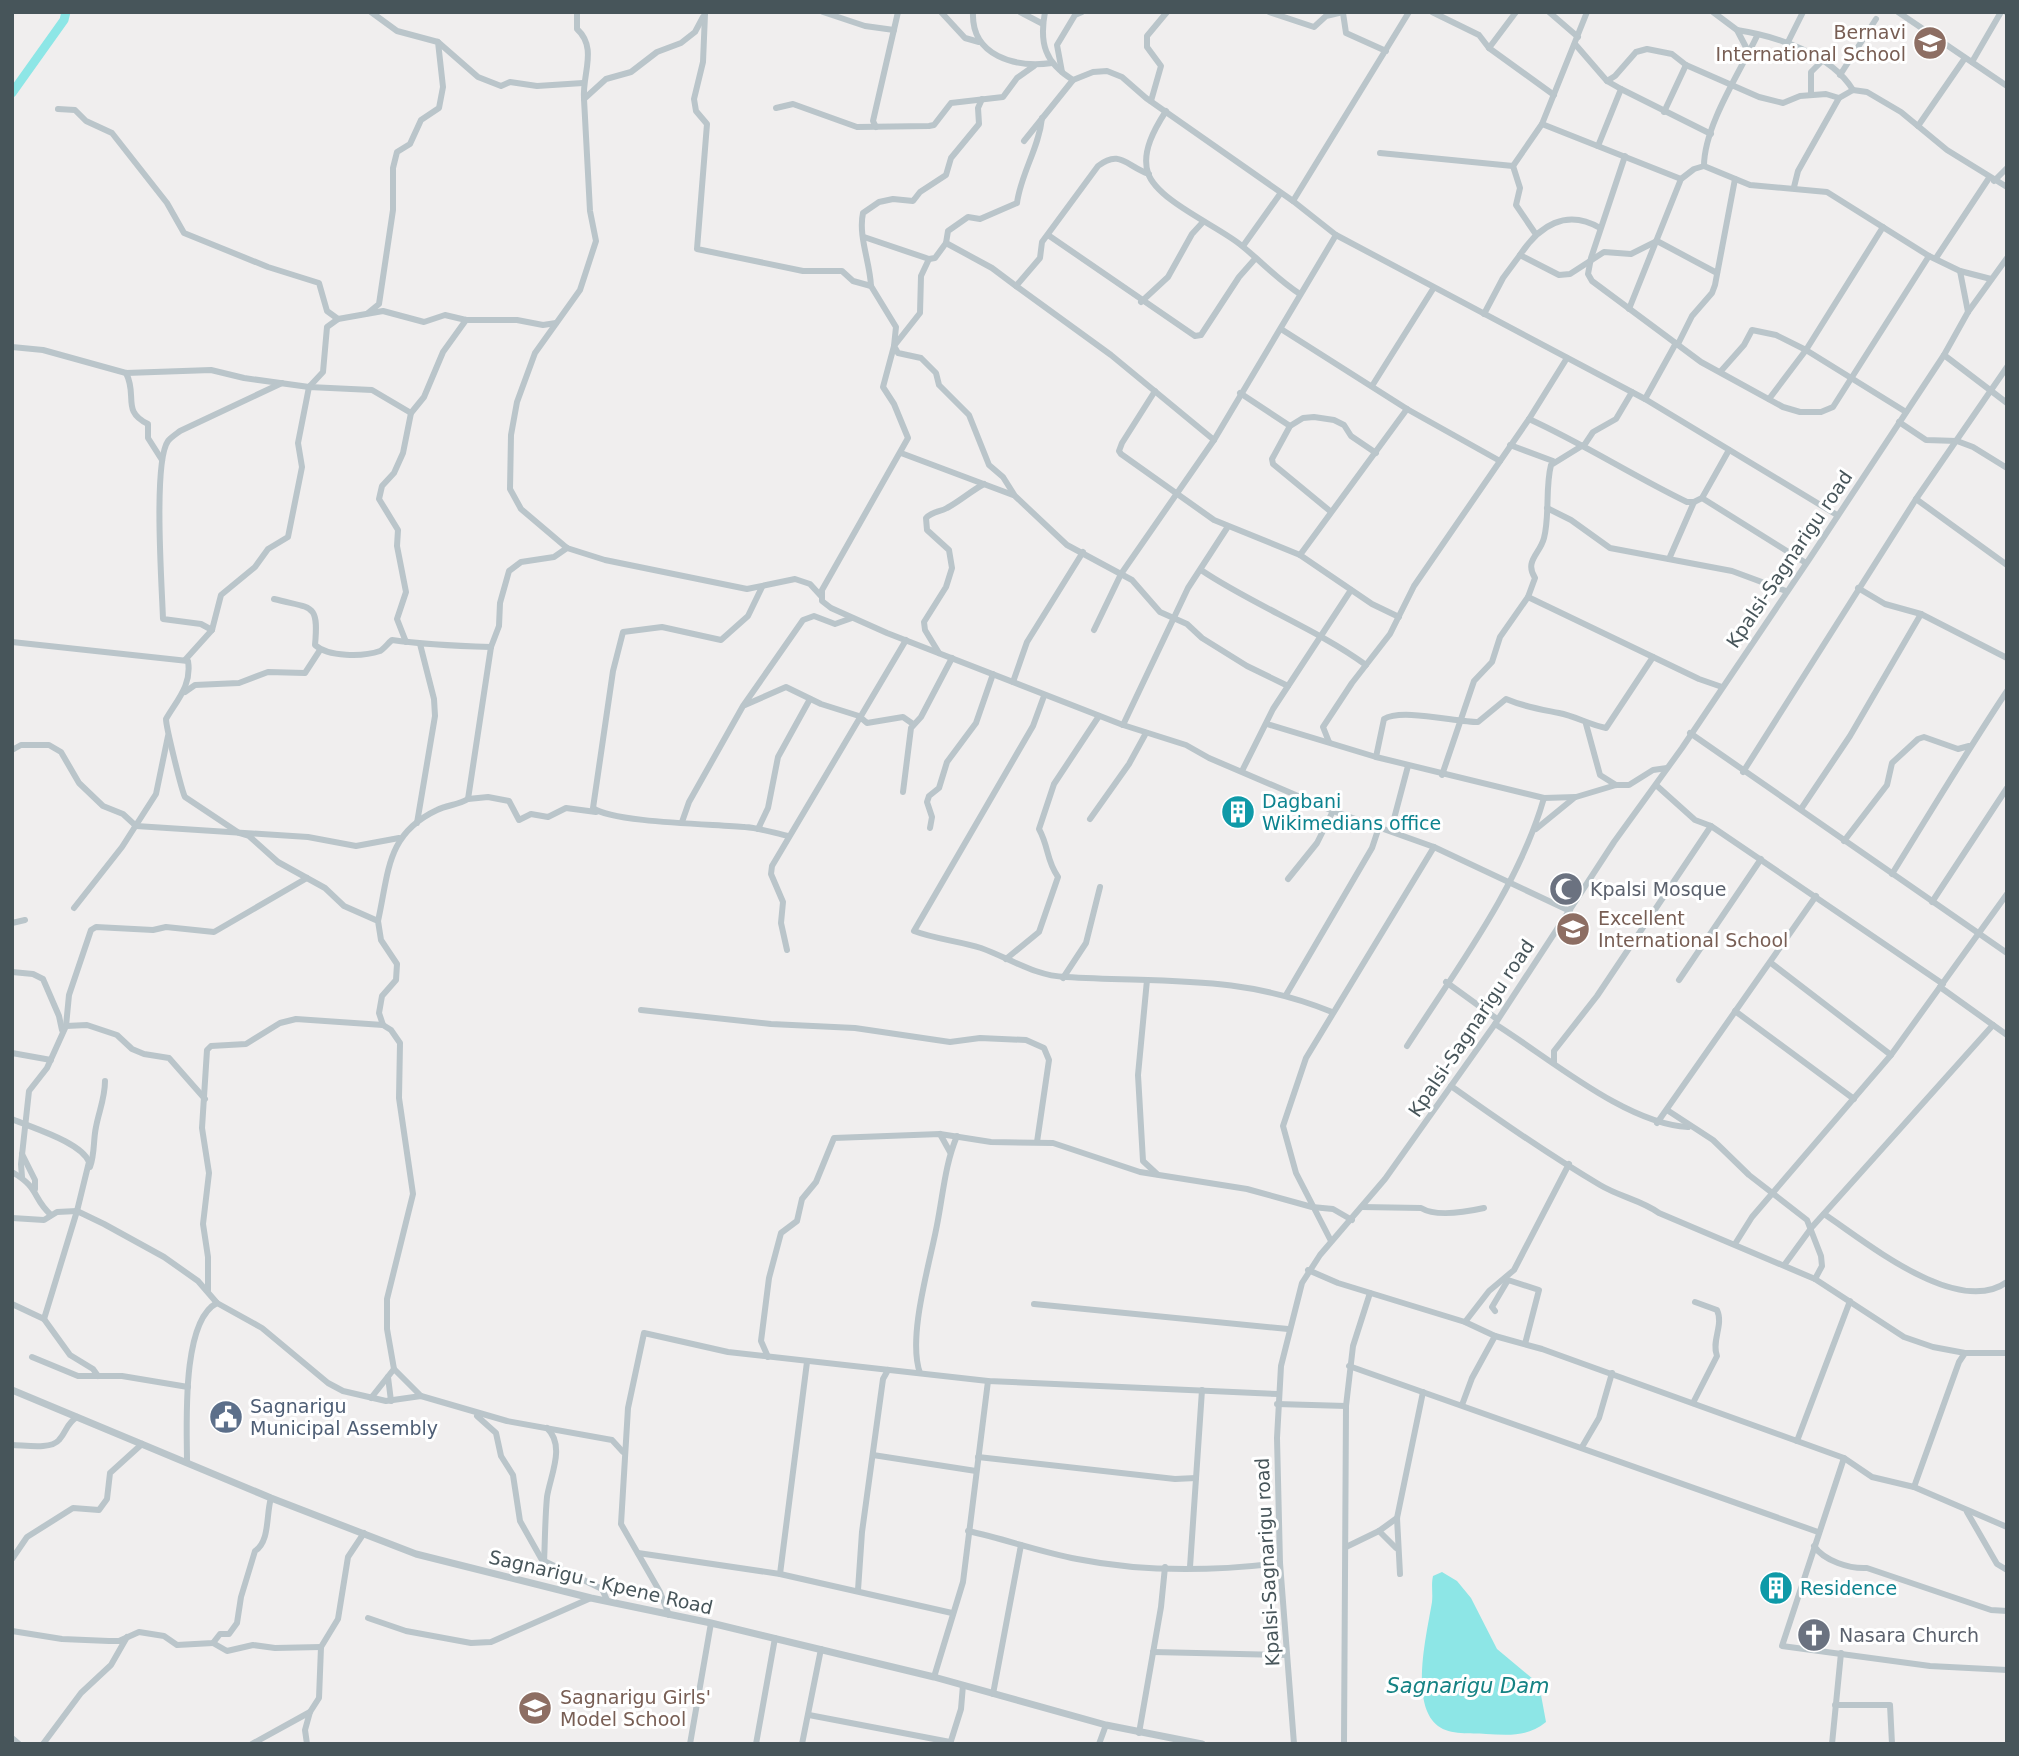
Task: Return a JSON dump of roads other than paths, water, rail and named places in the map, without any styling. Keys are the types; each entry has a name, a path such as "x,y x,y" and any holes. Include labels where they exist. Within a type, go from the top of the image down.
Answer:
{"street":[{"path":"371,12 397,31 438,42 478,77 501,86 510,82 537,86 583,83"},
{"path":"577,12 577,29 586,37 589,49 583,83 590,211 596,241 580,290 535,352 517,402 511,435 509,477 510,489 521,509 567,548 670,574 721,581 747,589 783,579 810,584 831,608 852,618 1044,696 1186,745 1209,758 1333,811 1434,847 1507,884 1570,911"},
{"path":"823,12 865,26 894,30"},
{"path":"876,127 874,116 898,12"},
{"path":"941,12 965,38 979,42 1004,60 1034,66 1052,63"},
{"path":"973,12 972,27 979,42"},
{"path":"1020,12 1043,24"},
{"path":"1045,12 1042,43 1052,63 1073,80"},
{"path":"1062,72 1058,45 1075,15 1082,12"},
{"path":"1152,101 1161,66 1147,47 1147,36 1167,12"},
{"path":"1269,12 1314,27 1326,16 1343,12 1346,33 1386,51"},
{"path":"1293,201 1409,12"},
{"path":"1432,12 1479,35 1489,48 1554,95"},
{"path":"1489,48 1516,12"},
{"path":"1549,12 1576,40 1606,81 1711,134"},
{"path":"1513,166 1542,124 1587,12"},
{"path":"1713,12 1737,30 1770,37 1822,61 1853,90"},
{"path":"1787,44 1803,12"},
{"path":"1898,12 2007,86"},
{"path":"1909,19 1913,12"},
{"path":"1972,62 2005,12"},
{"path":"584,99 606,79 631,72 657,52 681,43 695,32 705,13"},
{"path":"705,13 704,62 694,99 696,111 707,124 697,249 803,271 842,271 853,281 871,286"},
{"path":"1840,75 1876,19"},
{"path":"1737,30 1749,53"},
{"path":"1704,166 1704,153 1711,134 1757,36"},
{"path":"366,314 379,304 393,210 393,167 397,152 411,144 421,120 439,108 443,87 438,42"},
{"path":"1606,81 1615,76 1636,52 1647,48 1672,54 1686,65 1732,86 1783,103 1811,95 1839,97 1853,90 1867,92 1992,180 2007,187"},
{"path":"1918,126 1965,58"},
{"path":"1811,95 1811,72 1822,61"},
{"path":"1664,112 1686,65"},
{"path":"776,108 793,104 841,124 876,127 929,126 934,125 951,103 1003,97 1017,78 1034,66"},
{"path":"1024,141 1073,80 1093,72 1107,71 1122,78 1293,201 1336,236 1645,399 1837,515"},
{"path":"1598,146 1621,89"},
{"path":"1794,187 1798,171 1839,97"},
{"path":"821,596 908,438 894,404 883,387 896,327 871,286 860,226 863,213 879,202 913,201 920,192 946,175 951,158 970,139 979,124 978,107 982,99"},
{"path":"58,109 75,110 86,121 112,134 167,203 184,233 268,267 319,283 327,311 338,319"},
{"path":"1149,174 1149,146 1166,111"},
{"path":"864,237 929,259 935,258 946,243 948,231 968,217 980,219 1017,202 1027,162 1036,146 1042,118"},
{"path":"1542,124 1681,180"},
{"path":"1380,153 1513,166"},
{"path":"1625,156 1591,258 1588,274 1592,281 1701,362 1769,399 1800,412 1821,412 1833,407 1933,257 1992,180 2007,168"},
{"path":"1016,286 1040,258 1042,242 1097,166 1109,157 1116,157 1149,174 1180,206 1243,246 1254,260 1300,294"},
{"path":"1513,166 1520,188 1516,205 1535,233"},
{"path":"1629,309 1681,180 1694,169 1704,166 1750,185 1827,192 1933,257 1960,271 1991,279"},
{"path":"1645,399 1692,316 1712,293 1735,179"},
{"path":"1243,246 1280,194"},
{"path":"1484,314 1503,278 1535,233 1554,223 1566,221 1591,223 1600,228"},
{"path":"1141,302 1168,277 1192,234 1203,222"},
{"path":"1769,399 1806,350 1883,227"},
{"path":"1048,235 1070,248 1187,334 1201,335 1239,277 1254,260"},
{"path":"1094,630 1121,574 1214,440 1336,236"},
{"path":"1657,241 1717,274"},
{"path":"1520,255 1559,275 1570,274 1591,258 1608,251 1631,254 1657,241"},
{"path":"946,243 992,268 1155,391 1214,440"},
{"name":"Kpalsi-Sagnarigu road","path":"1294,1744 1280,1563 1277,1404 1288,1329 1308,1270 1362,1207 1496,1021 1614,842 1656,785 1806,563 1944,355 1968,312 2007,258"},
{"path":"894,346 920,313 921,276 929,259"},
{"path":"1960,271 1968,312"},
{"path":"1372,386 1433,289"},
{"path":"185,660 212,630 221,595 255,567 268,549 288,537 302,467 298,443 309,387 323,372 327,327 338,319 383,311 414,321 445,316 466,320 517,320 543,325 556,323"},
{"path":"406,642 397,619 405,592 397,546 398,530 379,499 382,486 394,473 403,453 411,412 424,397 443,352 466,320"},
{"path":"1281,329 1407,409 1500,461"},
{"path":"1721,371 1744,345 1752,330 1776,335 1806,350 1906,412"},
{"path":"12,346 43,350 72,361 126,373 211,370 244,378 309,387 372,390 411,412"},
{"path":"894,346 898,353 921,358 936,373 939,385 969,415 989,465 1003,477 1014,496 1067,545 1132,580 1160,612 1186,624 1247,666 1288,685"},
{"path":"1944,355 2007,403"},
{"path":"1329,742 1323,727 1399,617 1414,586 1529,419 1567,358"},
{"path":"1743,772 1916,499 2007,367"},
{"path":"126,373 134,387 131,410 135,418 148,424 148,438 162,460"},
{"path":"212,630 201,624 163,619 162,460 167,442 180,431 284,382"},
{"path":"1155,391 1119,451 1175,494 1227,528 1300,555 1350,590 1399,617"},
{"path":"1510,445 1553,461 1584,444 1593,432 1616,419 1632,392"},
{"path":"1240,393 1290,426"},
{"path":"1300,555 1407,409"},
{"path":"1330,512 1273,464 1272,459 1290,426 1303,418 1334,420 1344,425 1358,442 1376,453"},
{"path":"1529,419 1584,444 1627,473 1695,502"},
{"path":"1899,422 1926,439 1957,441 1973,447 2007,468"},
{"path":"1669,559 1695,502 1702,498 1730,450"},
{"path":"901,453 1014,496"},
{"path":"1442,775 1474,681 1488,669 1500,638 1528,597 1535,579 1530,567 1544,537 1553,461"},
{"path":"939,653 925,630 924,622 946,587 952,568 949,550 927,530 926,517 932,512 947,509 957,499 984,484"},
{"path":"1702,498 1806,563"},
{"path":"1916,499 2007,565"},
{"path":"1547,508 1571,520 1610,548 1732,570 1786,591"},
{"path":"1123,725 1172,619 1227,528"},
{"path":"468,800 491,647 499,626 502,591 509,571 521,562 554,557 567,548"},
{"path":"1013,682 1027,642 1083,552"},
{"path":"1201,570 1318,638 1342,648 1366,665"},
{"path":"598,813 593,808 592,798 612,671 623,632 662,627 720,640 748,616 762,587"},
{"path":"1858,588 1885,604 1921,614 2007,658"},
{"path":"1242,771 1288,685 1350,590"},
{"path":"1528,597 1722,687"},
{"path":"274,598 311,609 316,615 315,645 320,650 361,654 382,650 392,640 430,647 452,644 491,647"},
{"path":"1801,809 1857,725 1921,614"},
{"path":"682,822 689,802 743,706 803,620 814,616 835,624 852,618"},
{"path":"787,950 781,923 782,895 771,874 788,836 906,640"},
{"path":"12,642 185,660 190,664 184,693"},
{"path":"417,823 435,716 434,699 420,644"},
{"path":"320,650 305,673 268,672 239,683 195,685 184,693 166,719 176,753 180,789 185,797 239,833 249,836 278,862 325,888 344,906 378,921"},
{"path":"1376,757 1384,719 1390,715 1432,716 1478,722 1506,699 1536,711 1561,713 1586,724 1606,728 1653,657"},
{"path":"903,792 912,724 921,717 952,658"},
{"path":"930,828 932,817 927,802 929,796 939,788 947,762 976,723 993,674"},
{"path":"743,706 782,687 859,716 867,723 903,717 912,724"},
{"path":"1892,874 1957,772 1969,746 2007,691"},
{"path":"1044,696 1032,726 914,931 981,948 1063,978 1225,983 1286,995 1332,1012"},
{"path":"758,829 768,808 778,757 810,699"},
{"path":"1006,959 1039,932 1058,877 1048,863 1047,843 1039,829 1054,785 1099,716"},
{"path":"1267,724 1303,737 1442,775 1544,798 1576,797 1616,785 1629,785 1653,770 1667,768"},
{"path":"1586,724 1600,775 1616,785"},
{"path":"1090,819 1125,771 1146,733"},
{"path":"1690,733 2007,953"},
{"path":"74,908 136,826 156,794 169,734"},
{"path":"1844,841 1887,785 1892,763 1918,739 1924,737 1958,750 1969,746"},
{"path":"12,750 21,745 48,745 61,752 79,783 103,806 124,814 136,826 308,837 356,846 399,838"},
{"path":"1391,830 1409,766"},
{"path":"1656,785 1695,820 1711,826 1816,896 2007,1035"},
{"path":"1931,902 2007,788"},
{"path":"383,1025 379,1013 382,996 396,980 397,964 381,940 378,921 393,850 399,838 438,809 488,797 509,801 519,820 531,814 548,817 566,808 758,829 788,836"},
{"path":"1535,830 1576,797"},
{"path":"1406,1046 1476,940 1535,830 1544,798"},
{"path":"1288,879 1317,843 1333,811"},
{"path":"1544,1055 1554,1051 1597,996 1711,826"},
{"path":"1286,995 1372,848 1379,827"},
{"path":"1331,1241 1296,1173 1283,1126 1306,1058 1434,847"},
{"path":"1679,980 1761,859"},
{"path":"22,1177 29,1091 51,1060 64,1028 69,995 91,930 96,927 153,930 166,927 214,932 307,878"},
{"path":"1063,978 1086,943 1100,887"},
{"path":"1735,1244 1744,1228 1891,1055 2007,894"},
{"path":"1657,1123 1816,896"},
{"path":"12,923 25,920"},
{"path":"1771,963 1891,1055"},
{"path":"12,972 33,974 43,979 64,1028"},
{"path":"1147,979 1137,1102 1143,1161 1161,1177"},
{"path":"1446,982 1554,1063 1620,1105 1657,1123 1691,1127"},
{"path":"641,1010 771,1024 855,1028 950,1042 980,1038 1026,1040 1044,1048 1049,1060 1037,1142"},
{"path":"1735,1011 1854,1099"},
{"path":"208,1290 203,1216 209,1173 202,1128 205,1054 211,1046 246,1044 280,1023 296,1018 383,1025 396,1035 400,1043 399,1098 412,1194 386,1306 394,1369 421,1396 472,1413 612,1440 624,1452"},
{"path":"64,1028 86,1025 117,1035 132,1049 144,1054 169,1058 205,1098"},
{"path":"1785,1264 1812,1227 1993,1025"},
{"path":"1554,1051 1554,1063"},
{"path":"12,1052 51,1060"},
{"path":"44,1320 94,1156 96,1124 104,1103 105,1081"},
{"path":"1451,1086 1528,1141 1611,1191 1643,1202 1659,1213 1785,1264 1815,1279 1913,1341 1965,1353 2007,1353"},
{"path":"1667,1110 1713,1140 1812,1227 1822,1266 1815,1279"},
{"path":"12,1119 83,1152 89,1169"},
{"path":"768,1357 761,1341 775,1250 784,1228 797,1221 802,1199 816,1182 834,1138 940,1133 991,1142 1037,1142 1101,1157 1161,1177 1247,1189 1316,1208 1337,1210 1352,1220"},
{"path":"940,1133 950,1152"},
{"path":"920,1373 916,1354 922,1302 950,1152 957,1136"},
{"path":"22,1153 35,1180 35,1190 40,1203 51,1215"},
{"path":"1465,1322 1489,1291 1514,1270 1569,1164"},
{"path":"12,1172 22,1177 35,1190"},
{"path":"1362,1207 1421,1208 1429,1212 1455,1213 1484,1208"},
{"path":"12,1217 32,1221 44,1220 51,1215 77,1211 164,1257 208,1290 217,1303 262,1328 328,1383 343,1391 391,1401 421,1396"},
{"path":"1824,1214 1881,1254 1939,1283 1957,1289 1985,1291 1996,1290 2007,1282"},
{"path":"1308,1270 1370,1293 1465,1322 1495,1336 1612,1373 1844,1458 1872,1477 1914,1487 2007,1527"},
{"path":"1495,1311 1492,1307 1508,1280 1539,1290 1525,1344"},
{"path":"1344,1744 1346,1406 1349,1366 1370,1293"},
{"path":"1797,1441 1850,1301"},
{"path":"1693,1403 1717,1356 1714,1349 1720,1320 1717,1310 1695,1302"},
{"path":"187,1462 188,1387 197,1333 210,1306 217,1303"},
{"path":"12,1304 44,1320 70,1355 93,1369 98,1376"},
{"path":"1034,1304 1288,1329"},
{"path":"669,1615 639,1553 621,1524 628,1408 644,1333 768,1357 988,1381 1278,1394"},
{"path":"1462,1405 1472,1378 1495,1336"},
{"path":"1914,1487 1954,1370 1965,1353"},
{"path":"32,1357 78,1376 122,1376 188,1387"},
{"path":"780,1574 807,1362"},
{"path":"1349,1366 1818,1532"},
{"path":"371,1398 394,1369"},
{"path":"858,1590 862,1532 883,1379 888,1370"},
{"path":"1582,1447 1599,1418 1612,1373"},
{"path":"388,1377 391,1401"},
{"path":"934,1677 963,1582 988,1381"},
{"name":"Sagnarigu - Kpene Road","path":"12,1390 271,1498 416,1554 591,1598 821,1649 1139,1733 1202,1744"},
{"path":"1190,1567 1202,1391"},
{"path":"1401,1574 1397,1518 1423,1392"},
{"path":"1277,1404 1346,1406"},
{"path":"472,1413 496,1433 501,1456 513,1475 520,1521 544,1563 601,1589 607,1600"},
{"path":"12,1445 52,1443 59,1440 67,1423 78,1417"},
{"path":"544,1563 547,1494 556,1458 554,1438 545,1427"},
{"path":"12,1559 27,1537 73,1508 99,1510 107,1499 110,1473 142,1444"},
{"path":"873,1455 976,1471"},
{"path":"978,1457 1175,1479 1196,1478"},
{"path":"1844,1458 1782,1646 1930,1666 2007,1670"},
{"path":"213,1643 220,1634 229,1634 239,1618 241,1597 256,1551 262,1547 266,1535 265,1518 271,1498"},
{"path":"1966,1511 1994,1560 2007,1570"},
{"path":"1346,1547 1379,1531 1397,1518"},
{"path":"968,1531 1079,1560 1165,1567 1280,1563"},
{"path":"1379,1531 1394,1543 1398,1553"},
{"path":"307,1744 305,1730 310,1712 319,1698 321,1647 338,1619 348,1557 364,1533"},
{"path":"993,1694 1021,1545"},
{"path":"1814,1546 1823,1557 1839,1561 1850,1568 1867,1568 1991,1610 2007,1611"},
{"path":"639,1553 780,1574 953,1613"},
{"path":"1139,1733 1165,1567"},
{"path":"368,1618 407,1631 471,1643 491,1642 591,1598"},
{"path":"690,1744 711,1623"},
{"path":"12,1631 62,1639 119,1641 139,1632 164,1636 177,1645 213,1643 227,1651 253,1645 275,1648 321,1647"},
{"path":"43,1744 81,1693 111,1665 127,1637"},
{"path":"756,1744 775,1638"},
{"path":"802,1744 821,1649"},
{"path":"1153,1652 1287,1655"},
{"path":"1832,1744 1841,1653"},
{"path":"809,1715 950,1743 961,1709 963,1685"},
{"path":"1835,1705 1890,1705 1892,1744"},
{"path":"252,1744 310,1712"},
{"path":"1099,1744 1106,1725"},
{"path":"12,1738 19,1744"}],"water":[{"name":"Sagnarigu Dam","path":"1442,1572 1457,1581 1471,1598 1497,1649 1539,1684 1546,1722 1539,1727 1510,1735 1461,1733 1443,1729 1429,1716 1424,1702 1422,1667 1432,1602 1433,1576"}],"waterway":[{"path":"12,93 64,20 66,12"}],"place":[{"name":"Bernavi International School","path":"1930,43"},
{"name":"Dagbani Wikimedians office","path":"1238,812"},
{"name":"Kpalsi Mosque","path":"1566,889"},
{"name":"Excellent International School","path":"1573,929"},
{"name":"Sagnarigu Municipal Assembly","path":"226,1417"},
{"name":"Residence","path":"1776,1588"},
{"name":"Nasara Church","path":"1814,1635"},
{"name":"Sagnarigu Girls' Model School","path":"535,1708"}]}
